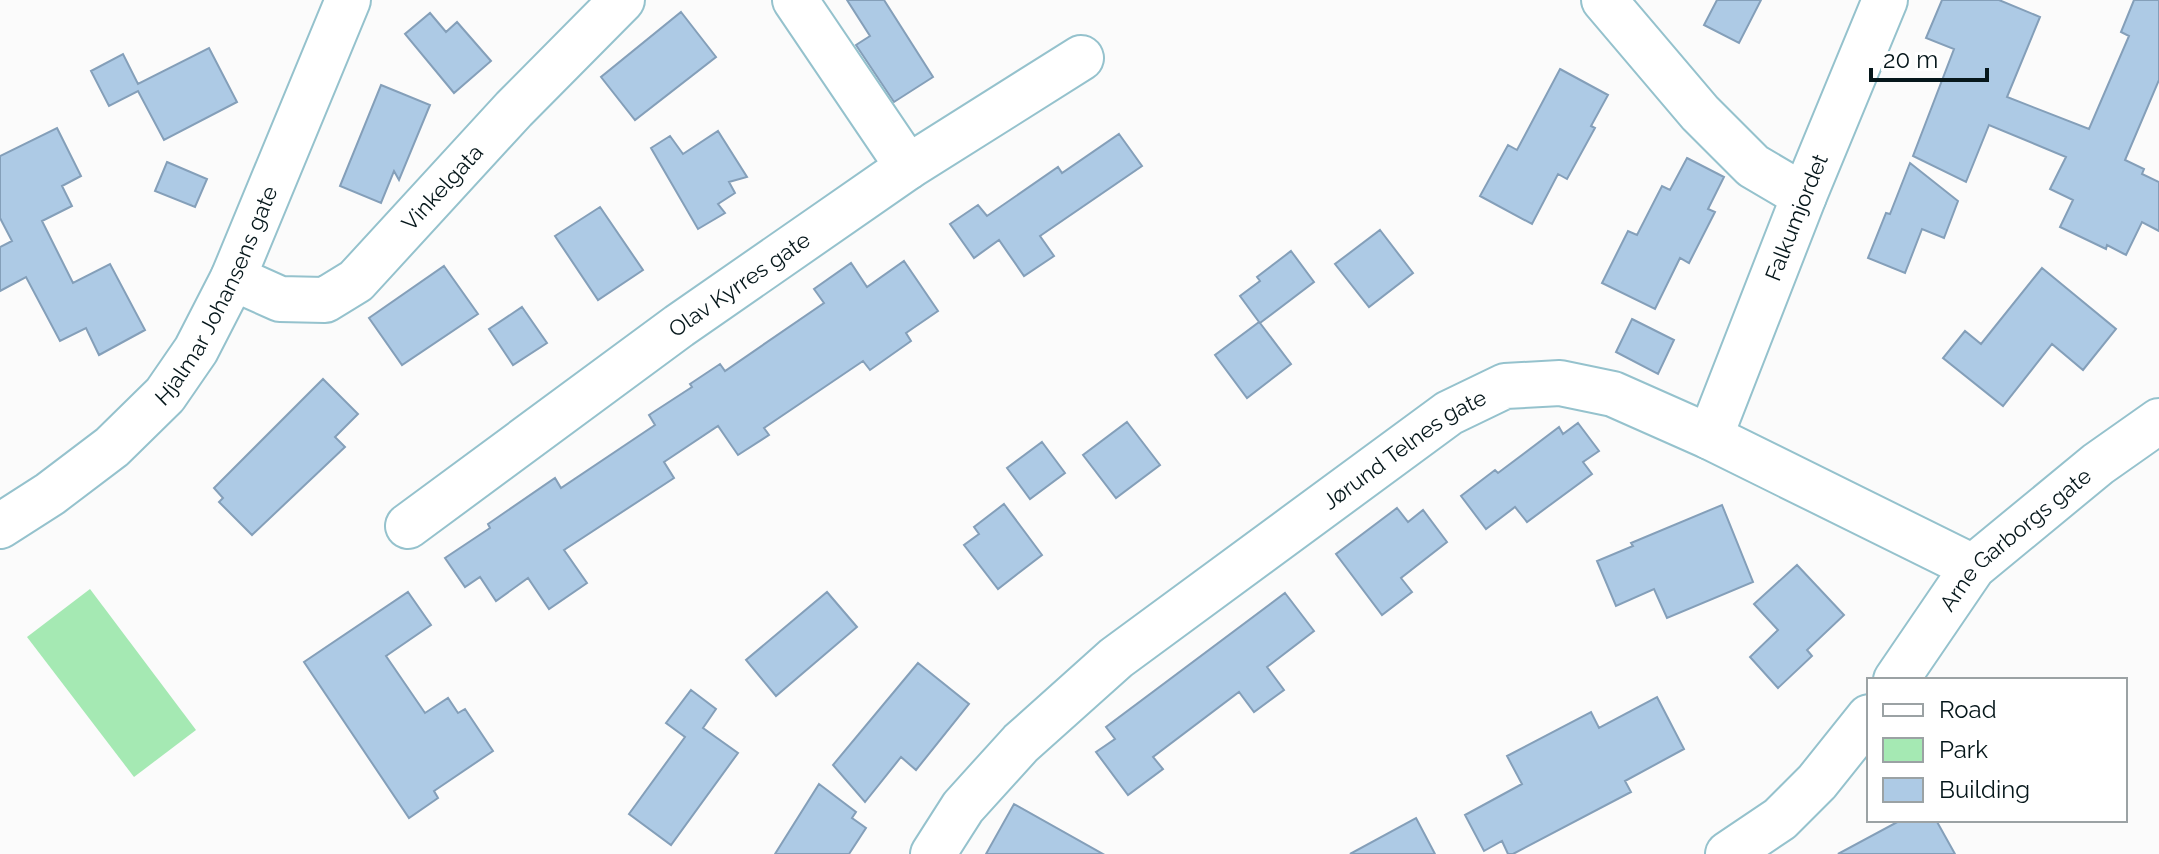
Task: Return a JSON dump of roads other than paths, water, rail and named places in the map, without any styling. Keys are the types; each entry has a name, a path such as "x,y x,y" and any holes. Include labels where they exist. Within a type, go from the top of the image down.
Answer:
{"street":[{"name":"Hjalmar Johansens gate","path":"0,526 50,494 112,447 165,395 196,350 233,278 348,0"},
{"name":"Vinkelgata","path":"233,278 280,299 325,300 356,281 514,109 622,0"},
{"path":"795,0 908,167"},
{"path":"1604,0 1700,113 1753,166 1804,196"},
{"name":"Falkumjordet","path":"1710,437 1885,0"},
{"name":"Olav Kyrres gate","path":"408,526 679,326 908,167 1081,58"},
{"name":"Jørund Telnes gate","path":"933,854 963,807 1021,743 1116,658 1449,413 1505,386 1560,383 1613,394 1710,437 1973,567"},
{"name":"Arne Garborgs gate","path":"1897,678 1973,567 2098,464 2159,421"},
{"path":"1728,854 1780,819 1817,782 1867,720"}]}
